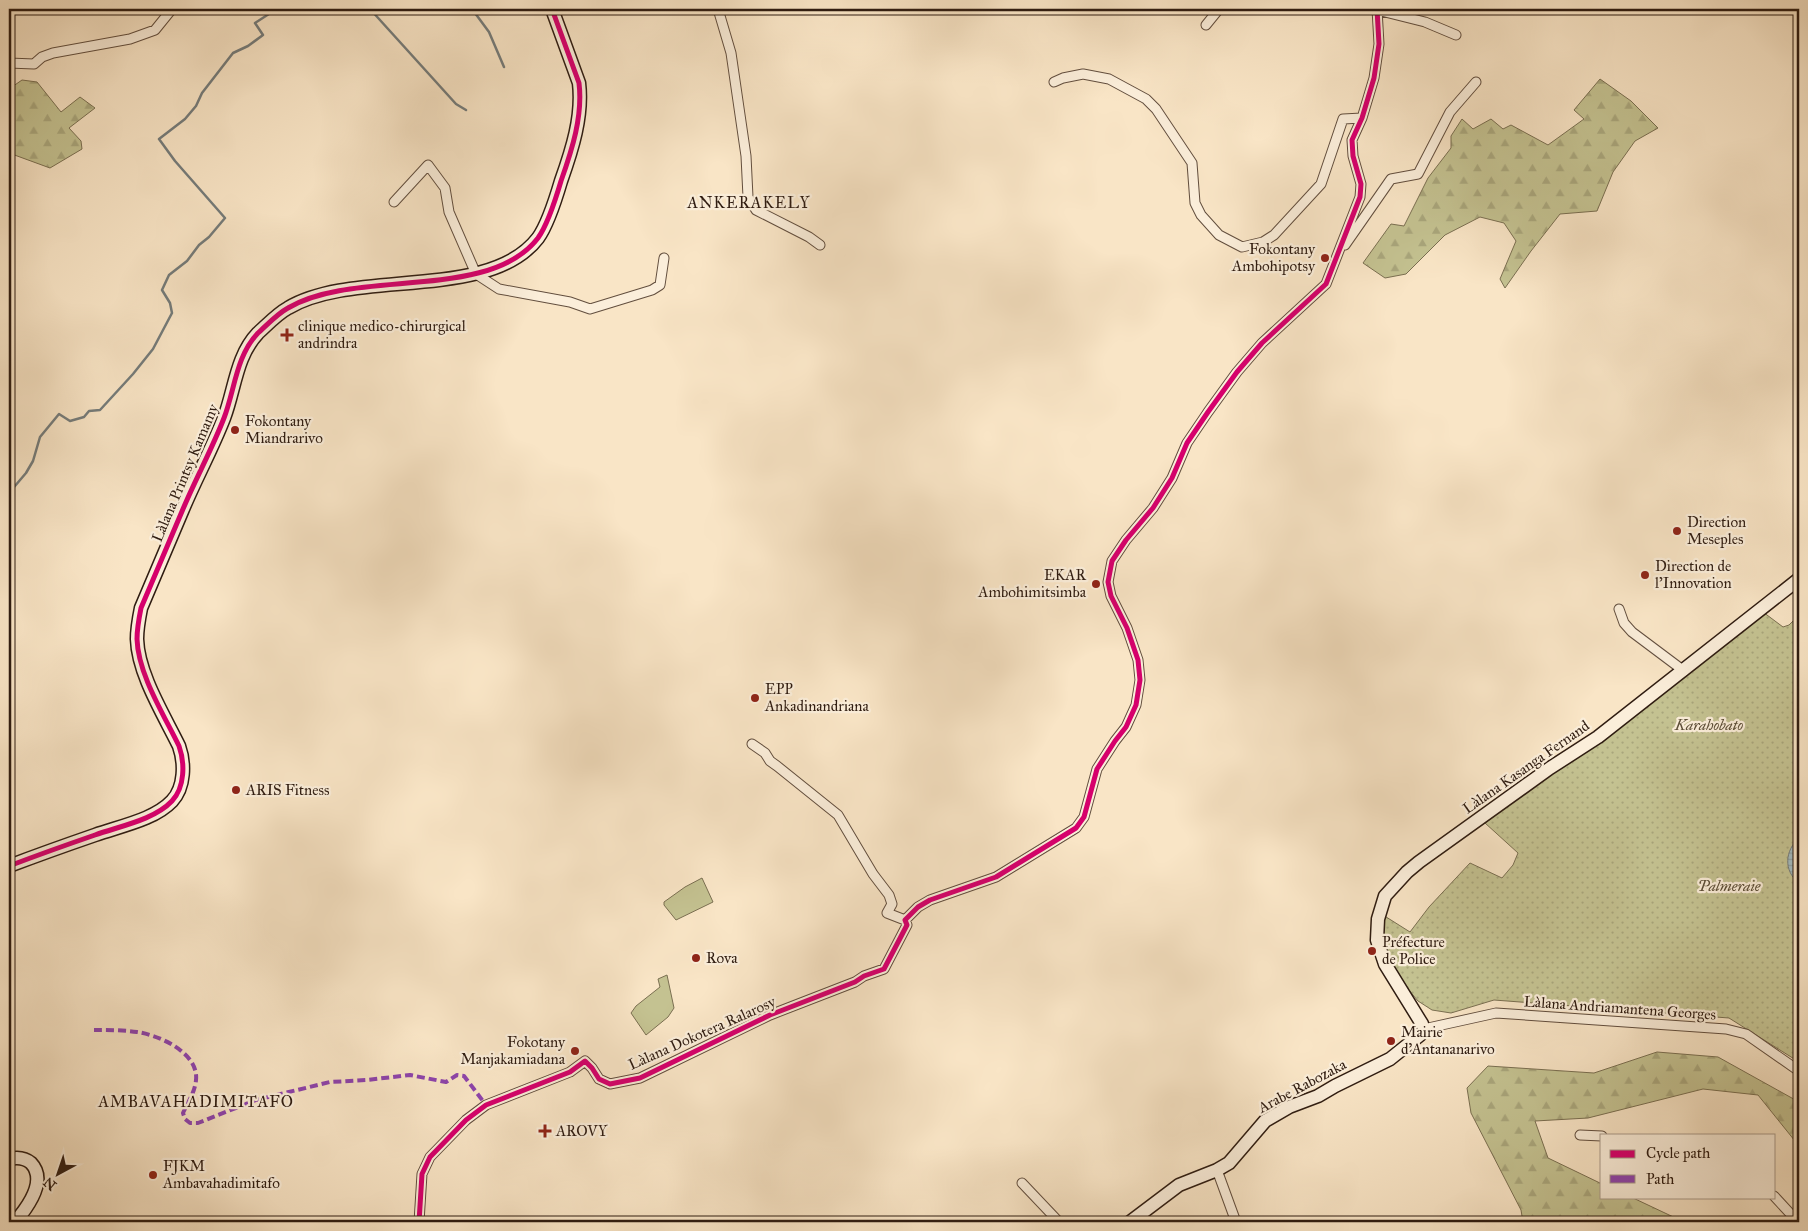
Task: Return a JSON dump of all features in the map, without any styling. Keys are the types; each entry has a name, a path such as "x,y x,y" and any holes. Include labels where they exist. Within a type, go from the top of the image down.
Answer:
{"street":[{"path":"9,62 34,64 42,57 53,53 130,39 155,30 172,9"},
{"name":"Làlana Printsy Kamamy","path":"9,866 148,817 172,800 179,790 183,759 179,746 143,670 137,638 138,624 145,600 225,416 242,358 250,342 287,308 326,294 476,274 509,263 521,255 538,238 559,186 574,138 581,94 579,83 552,9"},
{"path":"718,9 731,53 746,156 748,197 756,210 820,245"},
{"path":"1206,25 1219,9"},
{"path":"752,744 838,816 873,874 889,895 892,904 888,913 905,920 918,907 930,900 996,877 1076,828 1084,817 1097,769 1126,727 1136,705 1140,680 1138,660 1108,582 1112,561 1158,501 1172,478 1187,443 1208,412 1262,343 1326,284 1360,197 1361,184 1353,156 1352,140 1362,118 1374,78 1379,44 1377,9 1425,22 1456,35"},
{"path":"1054,82 1083,74 1109,79 1146,99 1156,109 1192,163 1195,203 1201,215 1219,235 1242,247 1263,242 1274,235 1291,218 1321,184 1343,119 1362,118"},
{"path":"1339,253 1359,228 1391,179 1418,174 1450,112 1476,82"},
{"path":"394,202 428,165 445,188 450,212 476,274 499,289 570,302 590,309 652,290 660,285 664,258"},
{"name":"Làlana Kasanga Fernand","path":"1423,1029 1385,964 1377,940 1378,919 1385,896 1419,862 1550,768 1598,737 1799,580"},
{"path":"1619,610 1624,623 1632,632 1684,671"},
{"name":"Làlana Dokotera Ralarosy","path":"419,1222 422,1174 430,1157 466,1120 486,1105 570,1072 585,1061 599,1079 610,1084 640,1078 770,1014 884,969 907,925 905,920"},
{"name":"Làlana Andriamantena Georges","path":"1423,1029 1496,1013 1726,1029 1746,1034 1799,1071"},
{"name":"Arabe Rabozaka","path":"1130,1222 1179,1185 1217,1170 1238,1154 1265,1121 1390,1059 1423,1029"},
{"path":"1580,1135 1600,1136"},
{"path":"9,1159 15,1157 26,1159 33,1166 37,1177 32,1198 15,1222"},
{"path":"1217,1170 1236,1222"},
{"path":"1022,1183 1059,1222"},
{"path":"1776,1198 1798,1222"}],"green space":[{"path":"1600,79 1631,101 1658,128 1635,141 1613,172 1597,211 1560,214 1505,288 1500,279 1516,241 1504,223 1480,217 1445,235 1406,274 1385,278 1363,263 1391,224 1404,226 1428,178 1451,148 1451,136 1462,119 1473,129 1491,119 1503,129 1511,125 1548,145 1584,119 1574,110"},
{"path":"22,80 37,82 61,112 80,97 95,108 69,128 81,141 82,149 50,168 9,153 9,89"},
{"path":"1763,612 1783,627 1789,625 1799,615 1799,1062 1729,1018 1494,1000 1451,1013 1432,1010 1418,1001 1387,960 1380,936 1383,915 1410,932 1429,907 1470,863 1502,878 1513,865 1518,853 1485,823"},
{"path":"702,878 713,902 676,920 664,905 664,902"},
{"path":"667,975 674,1008 668,1017 646,1035 631,1013 636,1006 660,987 658,979"},
{"path":"1657,1052 1718,1057 1799,1102 1799,1146 1758,1095 1703,1089 1588,1118 1535,1121 1548,1158 1600,1183 1600,1198 1633,1198 1684,1222 1523,1222 1521,1210 1471,1113 1467,1088 1488,1066 1594,1073"}],"water":[{"path":"1799,838 1799,883 1790,873 1788,860 1791,848"}],"waterway":[{"path":"9,493 26,473 33,461 40,437 59,414 70,421 84,417 89,411 100,410 153,349 172,313 170,303 162,290 169,275 187,261 199,245 209,237 225,218 175,161 159,139 185,119 196,106 202,93 233,53 248,46 263,35 255,23 272,12 282,13 291,9"},
{"path":"370,9 456,104 466,110"},
{"path":"472,9 489,32 504,67"}],"marked path":[{"path":"94,1030 146,1034 166,1041 184,1054 195,1070 196,1080 191,1097 183,1113 185,1119 190,1123 198,1123 256,1100 330,1082 410,1075 446,1082 457,1075 464,1076 486,1105"}],"cycle path":[{"path":"9,866 146,818 165,808 179,789 183,775 181,753 147,680 138,652 137,631 141,608 224,418 240,362 258,333 284,310 316,296 348,289 455,278 488,270 516,258 538,238 551,211 569,157 576,133 580,95 579,83 552,9"},
{"path":"419,1222 422,1174 430,1157 466,1120 486,1105 570,1072 585,1061 599,1079 610,1084 640,1078 770,1015 884,969 907,925 905,920 918,907 930,900 996,877 1076,828 1084,817 1097,769 1126,727 1136,705 1140,680 1138,660 1127,628 1111,596 1108,582 1112,561 1126,540 1153,508 1172,478 1187,443 1237,372 1262,343 1326,284 1360,197 1361,184 1353,156 1352,140 1362,118 1374,78 1379,44 1377,9"}],"place":[{"name":"Fokontany Ambohipotsy","path":"1325,258"},
{"name":"clinique medico-chirurgical andrindra","path":"287,335"},
{"name":"Fokontany Miandrarivo","path":"235,430"},
{"name":"Direction Meseples","path":"1677,531"},
{"name":"Direction de l'Innovation","path":"1645,575"},
{"name":"EKAR Ambohimitsimba","path":"1096,584"},
{"name":"EPP Ankadinandriana","path":"755,698"},
{"name":"ARIS Fitness","path":"236,790"},
{"name":"Préfecture de Police","path":"1372,951"},
{"name":"Rova","path":"696,958"},
{"name":"Mairie d'Antananarivo","path":"1391,1041"},
{"name":"Fokotany Manjakamiadana","path":"575,1051"},
{"name":"AROVY","path":"545,1131"},
{"name":"FJKM Ambavahadimitafo","path":"153,1175"}],"district":[{"name":"ANKERAKELY","path":"749,202"},
{"name":"AMBAVAHADIMITAFO","path":"196,1101"}],"park label":[{"name":"Karahobato","path":"1709,725"},
{"name":"Palmeraie","path":"1729,886"}]}
